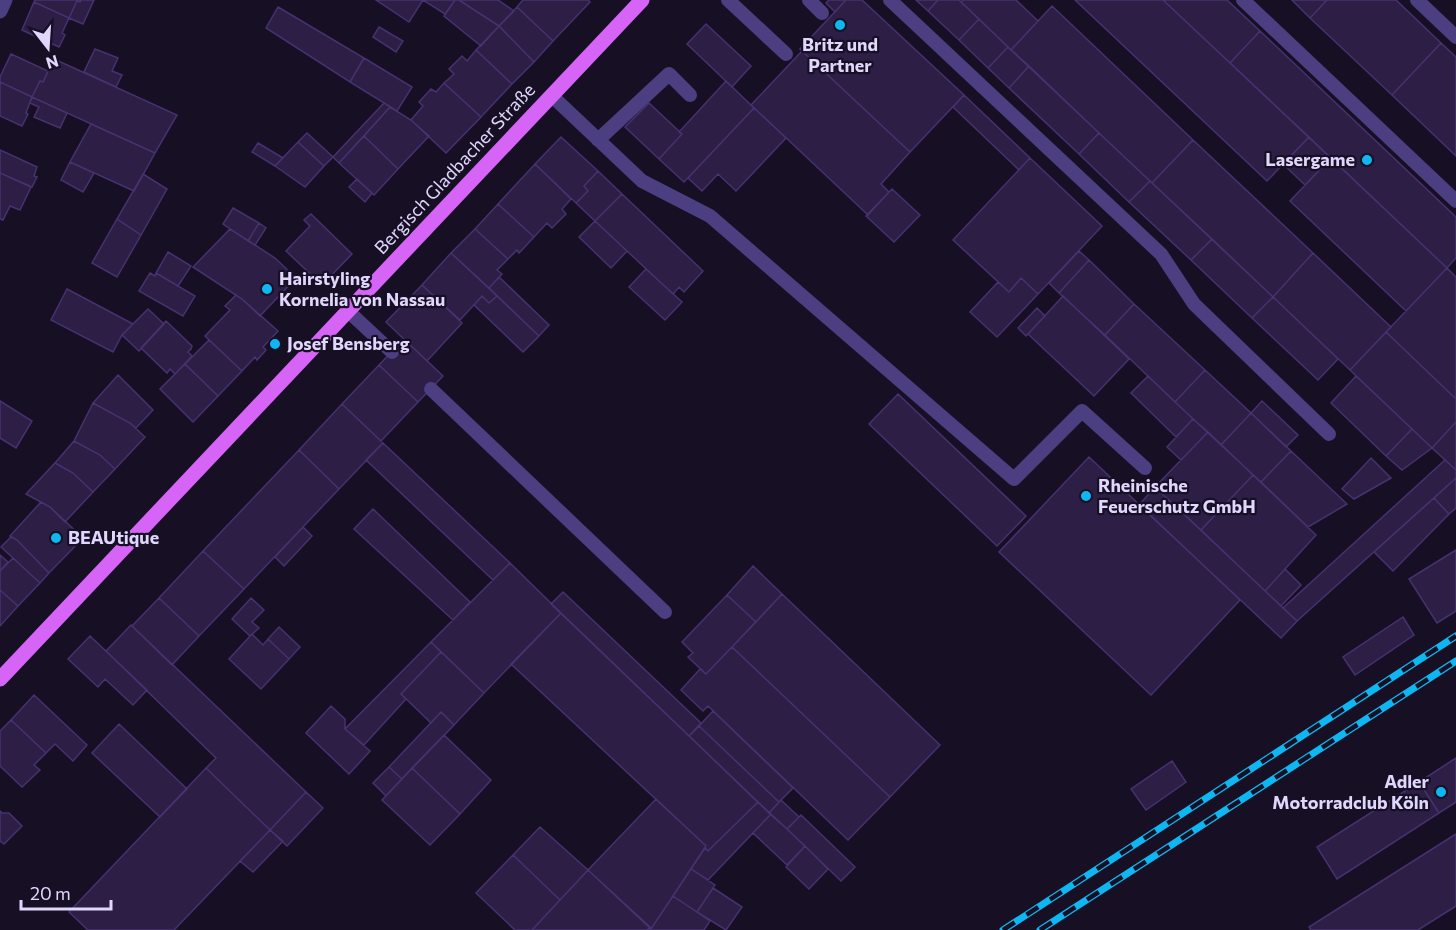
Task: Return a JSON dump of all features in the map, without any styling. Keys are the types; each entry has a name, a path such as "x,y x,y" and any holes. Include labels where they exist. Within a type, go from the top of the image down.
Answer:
{"main road":[{"name":"Bergisch Gladbacher Straße","path":"0,679 642,0"}],"street":[{"path":"0,11 5,0"}],"lane":[{"path":"728,0 786,54"},
{"path":"809,0 822,13"},
{"path":"890,0 1161,254 1194,304 1329,434"},
{"path":"1243,0 1456,201"},
{"path":"1417,0 1456,36"},
{"path":"598,140 669,74 690,95"},
{"path":"552,96 642,181 710,216 1014,479 1082,411 1145,468"},
{"path":"348,311 392,352"},
{"path":"431,389 666,612"}],"building":[{"path":"35,0 81,0 77,1 69,18 34,2"},
{"path":"94,0 83,24 69,18 77,1"},
{"path":"376,0 423,0 409,22"},
{"path":"423,0 455,0 445,14"},
{"path":"455,0 459,0 499,26 481,46 444,16"},
{"path":"459,0 498,0 514,11 499,26"},
{"path":"523,0 588,0 590,2 553,41 517,7"},
{"path":"829,0 846,0 835,12 826,3"},
{"path":"846,0 862,0 964,95 910,152 800,49"},
{"path":"916,0 938,0 928,11"},
{"path":"938,0 959,0 979,19 959,40 928,11"},
{"path":"963,0 1016,0 1038,21 1011,50 961,2"},
{"path":"1075,0 1163,0 1309,137 1267,181"},
{"path":"1163,0 1227,0 1260,31 1230,63"},
{"path":"1292,0 1327,0 1310,18"},
{"path":"1327,0 1396,0 1441,43 1392,95 1310,18"},
{"path":"34,2 69,18 59,47 22,30"},
{"path":"1052,6 1193,140 1152,183 1011,50"},
{"path":"278,7 364,58 350,82 266,28"},
{"path":"517,7 553,41 534,62 499,26"},
{"path":"979,19 1008,47 988,68 959,40"},
{"path":"706,24 751,66 732,87 687,44"},
{"path":"499,26 534,62 512,84 476,50"},
{"path":"379,27 403,41 396,52 373,37"},
{"path":"1260,31 1456,217 1456,258 1447,268 1230,63"},
{"path":"1441,43 1456,57 1456,156 1392,95"},
{"path":"1008,47 1029,66 1009,88 988,68"},
{"path":"95,49 118,58 112,71 122,75 116,87 84,72"},
{"path":"476,50 512,84 481,117 444,83 454,74 449,69 462,56 467,61"},
{"path":"802,51 910,152 881,184 889,192 868,215 751,105"},
{"path":"11,54 48,71 32,97 0,82 0,77"},
{"path":"364,58 412,87 397,111 350,82"},
{"path":"54,59 177,115 155,153 32,97 40,81 43,82"},
{"path":"1029,66 1099,133 1079,154 1009,88"},
{"path":"726,81 754,108 684,182 659,159 682,134 679,132"},
{"path":"0,82 32,97 22,126 0,116"},
{"path":"444,83 481,117 446,153 411,120 423,106 419,102 431,89 436,92"},
{"path":"964,95 1030,158 1019,170 953,107"},
{"path":"32,97 67,113 60,128 34,117 39,107 30,103"},
{"path":"384,103 390,107 339,163 333,157"},
{"path":"649,103 682,134 659,159 625,127"},
{"path":"390,107 411,120 429,136 398,169 364,136"},
{"path":"754,108 786,138 736,191 718,174 702,191 688,178"},
{"path":"91,124 155,153 134,191 70,162"},
{"path":"307,133 333,157 324,166 298,142"},
{"path":"1099,133 1150,181 1129,202 1079,154"},
{"path":"364,136 398,169 374,195 339,163"},
{"path":"561,137 598,171 584,186 588,191 576,203 535,164"},
{"path":"1309,137 1331,158 1305,185 1283,164"},
{"path":"1193,140 1313,253 1273,297 1152,183"},
{"path":"298,142 324,166 305,187 275,166"},
{"path":"258,143 283,158 275,166 252,152"},
{"path":"0,150 37,167 34,176 37,177 32,187 0,173"},
{"path":"1030,158 1102,226 1038,294 1021,278 1009,292 953,240"},
{"path":"1331,158 1447,268 1406,311 1290,201"},
{"path":"70,162 94,173 83,192 61,180"},
{"path":"535,164 571,199 562,209 566,214 552,228 547,223 534,237 498,204"},
{"path":"598,171 622,194 595,221 576,203 588,191 584,186"},
{"path":"0,173 31,187 20,210 10,206 3,220 0,219"},
{"path":"143,174 167,189 141,235 117,219"},
{"path":"357,179 372,193 365,202 349,187"},
{"path":"1150,181 1212,239 1191,260 1129,202"},
{"path":"892,189 920,215 894,242 866,216"},
{"path":"622,194 703,271 684,292 679,287 673,294 595,221"},
{"path":"498,204 534,237 519,253 517,250 508,259 475,229"},
{"path":"233,208 259,223 248,241 223,224"},
{"path":"311,214 352,254 322,285 286,251 310,226 304,220"},
{"path":"117,219 141,235 117,277 92,263"},
{"path":"595,221 627,251 611,268 579,237"},
{"path":"259,223 266,228 255,245 248,241"},
{"path":"230,229 275,258 296,278 260,316 242,299 193,267"},
{"path":"475,229 508,259 497,270 502,274 489,288 451,253"},
{"path":"1212,239 1273,297 1252,318 1191,260"},
{"path":"1079,251 1089,260 1059,293 1049,283"},
{"path":"168,252 191,266 178,286 156,273"},
{"path":"451,253 497,296 489,303 482,296 460,320 422,285"},
{"path":"1313,253 1391,327 1350,370 1273,297"},
{"path":"1089,260 1134,304 1105,335 1059,293"},
{"path":"1447,268 1456,277 1456,399 1386,332"},
{"path":"646,269 682,302 665,320 629,287"},
{"path":"150,273 155,276 156,273 195,296 183,316 139,291"},
{"path":"499,277 549,325 539,336 489,288"},
{"path":"1021,278 1038,294 997,337 970,312 998,282 1009,292"},
{"path":"422,285 462,323 427,361 386,322"},
{"path":"67,289 133,324 122,335 113,352 51,320"},
{"path":"236,295 278,331 263,347 266,350 257,360 255,357 242,371 205,336 230,310 225,306"},
{"path":"482,296 489,303 497,296 539,336 523,352 474,305"},
{"path":"1063,296 1129,359 1094,396 1028,334"},
{"path":"1273,297 1338,359 1318,380 1252,318"},
{"path":"1134,304 1205,370 1175,402 1105,335"},
{"path":"1037,308 1045,316 1026,336 1018,328"},
{"path":"148,309 164,324 139,351 122,335"},
{"path":"166,321 192,346 188,352 192,356 175,374 170,369 167,373 141,348"},
{"path":"1386,332 1456,399 1456,422 1432,448 1350,370"},
{"path":"404,339 443,376 418,402 379,365"},
{"path":"209,340 242,371 218,396 185,364"},
{"path":"185,364 218,396 193,422 160,389"},
{"path":"379,365 418,402 381,441 342,404"},
{"path":"1205,370 1251,413 1221,445 1175,402"},
{"path":"118,375 153,410 136,428 93,403"},
{"path":"1148,376 1193,419 1176,437 1131,393"},
{"path":"1356,376 1412,429 1386,456 1331,403"},
{"path":"898,394 1026,516 997,546 869,424"},
{"path":"0,401 32,421 16,448 0,438"},
{"path":"1262,401 1298,435 1286,447 1251,413"},
{"path":"93,403 130,423 145,437 115,469 100,455 74,441"},
{"path":"342,404 383,443 339,489 299,450"},
{"path":"1251,413 1291,451 1261,482 1221,445"},
{"path":"1193,419 1208,432 1181,460 1167,447"},
{"path":"1456,422 1456,470 1432,448"},
{"path":"1412,429 1432,448 1402,470 1386,456"},
{"path":"1208,432 1253,475 1201,530 1155,487"},
{"path":"74,441 100,455 115,469 93,492 73,473 55,463"},
{"path":"383,443 510,563 493,580 366,460"},
{"path":"299,450 339,489 244,589 203,551"},
{"path":"1291,451 1347,504 1308,527 1261,482"},
{"path":"1089,457 1240,600 1151,695 999,552"},
{"path":"1371,458 1391,478 1354,499 1342,489"},
{"path":"1445,460 1456,470 1456,478 1297,621 1283,608"},
{"path":"55,463 73,473 93,492 65,522 50,507 26,494"},
{"path":"1253,475 1316,535 1265,591 1201,530"},
{"path":"1456,478 1456,508 1449,514 1434,498"},
{"path":"1155,487 1297,621 1281,638 1139,505"},
{"path":"1434,498 1449,514 1393,571 1374,552"},
{"path":"41,502 50,507 83,538 49,573 17,540 10,536"},
{"path":"373,509 470,602 453,620 354,529"},
{"path":"303,527 312,536 284,566 275,557"},
{"path":"11,537 17,540 49,573 40,583 1,547"},
{"path":"1456,550 1456,611 1437,623 1409,579"},
{"path":"203,551 244,589 199,636 159,598"},
{"path":"0,555 8,562 0,571"},
{"path":"13,558 40,583 18,606 0,590 0,571"},
{"path":"510,563 561,613 484,693 431,642"},
{"path":"753,566 782,594 756,622 727,595"},
{"path":"1285,569 1301,585 1281,606 1265,591"},
{"path":"0,590 18,606 0,626"},
{"path":"563,592 701,723 689,736 551,604"},
{"path":"782,594 940,745 890,797 732,647"},
{"path":"727,595 756,622 706,674 688,657 693,653 682,642"},
{"path":"159,598 199,636 172,665 132,626"},
{"path":"251,598 264,610 252,622 259,628 250,636 232,619"},
{"path":"561,613 758,802 708,851 706,846 511,664"},
{"path":"1403,617 1414,635 1355,675 1343,657"},
{"path":"131,625 306,792 270,830 206,768 216,758 106,651"},
{"path":"279,627 300,647 289,659 268,639"},
{"path":"252,634 263,645 268,639 289,659 261,689 229,659"},
{"path":"90,636 147,690 133,705 105,679 98,687 68,659"},
{"path":"431,642 441,652 401,694 406,699 364,745 345,729"},
{"path":"732,647 890,797 848,840 708,706 703,711 681,690 700,669 706,674"},
{"path":"441,652 484,693 454,725 441,712 431,723 401,694"},
{"path":"34,695 87,745 73,761 55,744 46,753 11,720"},
{"path":"331,706 345,719 345,729 370,751 349,774 306,733"},
{"path":"713,711 793,788 779,802 699,726"},
{"path":"441,712 454,725 402,779 389,767"},
{"path":"11,720 46,753 34,765 40,770 22,787 0,766 0,731"},
{"path":"119,724 187,789 160,817 92,753"},
{"path":"699,726 779,802 769,813 689,736"},
{"path":"444,735 491,780 460,814 412,768"},
{"name":"Adler Motorradclub Köln","path":"1456,758 1456,802 1439,813 1419,782"},
{"path":"1172,761 1186,782 1146,810 1131,789"},
{"path":"389,767 402,779 386,796 373,783"},
{"path":"206,768 270,830 174,930 88,930 69,912"},
{"path":"412,768 460,814 430,845 382,800"},
{"path":"1419,782 1439,813 1337,879 1317,847"},
{"path":"306,792 323,808 287,846 270,830"},
{"path":"656,799 706,846 651,929 588,870"},
{"path":"781,800 799,817 787,829 769,813"},
{"path":"758,802 771,814 708,880 691,869 705,848 708,851"},
{"path":"0,811 9,813 22,826 4,844 0,841"},
{"path":"771,814 805,846 787,865 753,833"},
{"path":"801,815 855,867 841,881 787,829"},
{"path":"540,827 588,870 560,900 513,855"},
{"path":"270,830 283,841 253,872 240,861"},
{"path":"1456,834 1456,906 1418,930 1311,930 1309,927"},
{"path":"805,846 828,869 809,889 786,867"},
{"path":"513,855 560,900 532,930 515,930 476,893"},
{"path":"691,869 715,885 697,912 673,896"},
{"path":"588,870 650,927 647,930 532,930"},
{"path":"713,888 742,907 726,930 697,912"},
{"path":"673,896 710,921 704,930 648,930 650,927 651,929"}],"railway":[{"path":"1003,930 1456,636"},
{"path":"1040,930 1456,661"}],"place":[{"name":"Britz und Partner","path":"840,25"},
{"name":"Lasergame","path":"1367,160"},
{"name":"Hairstyling Kornelia von Nassau","path":"267,289"},
{"name":"Josef Bensberg","path":"275,344"},
{"name":"Rheinische Feuerschutz GmbH","path":"1086,496"},
{"name":"BEAUtique","path":"56,538"},
{"name":"Adler Motorradclub Köln","path":"1441,792"}]}
